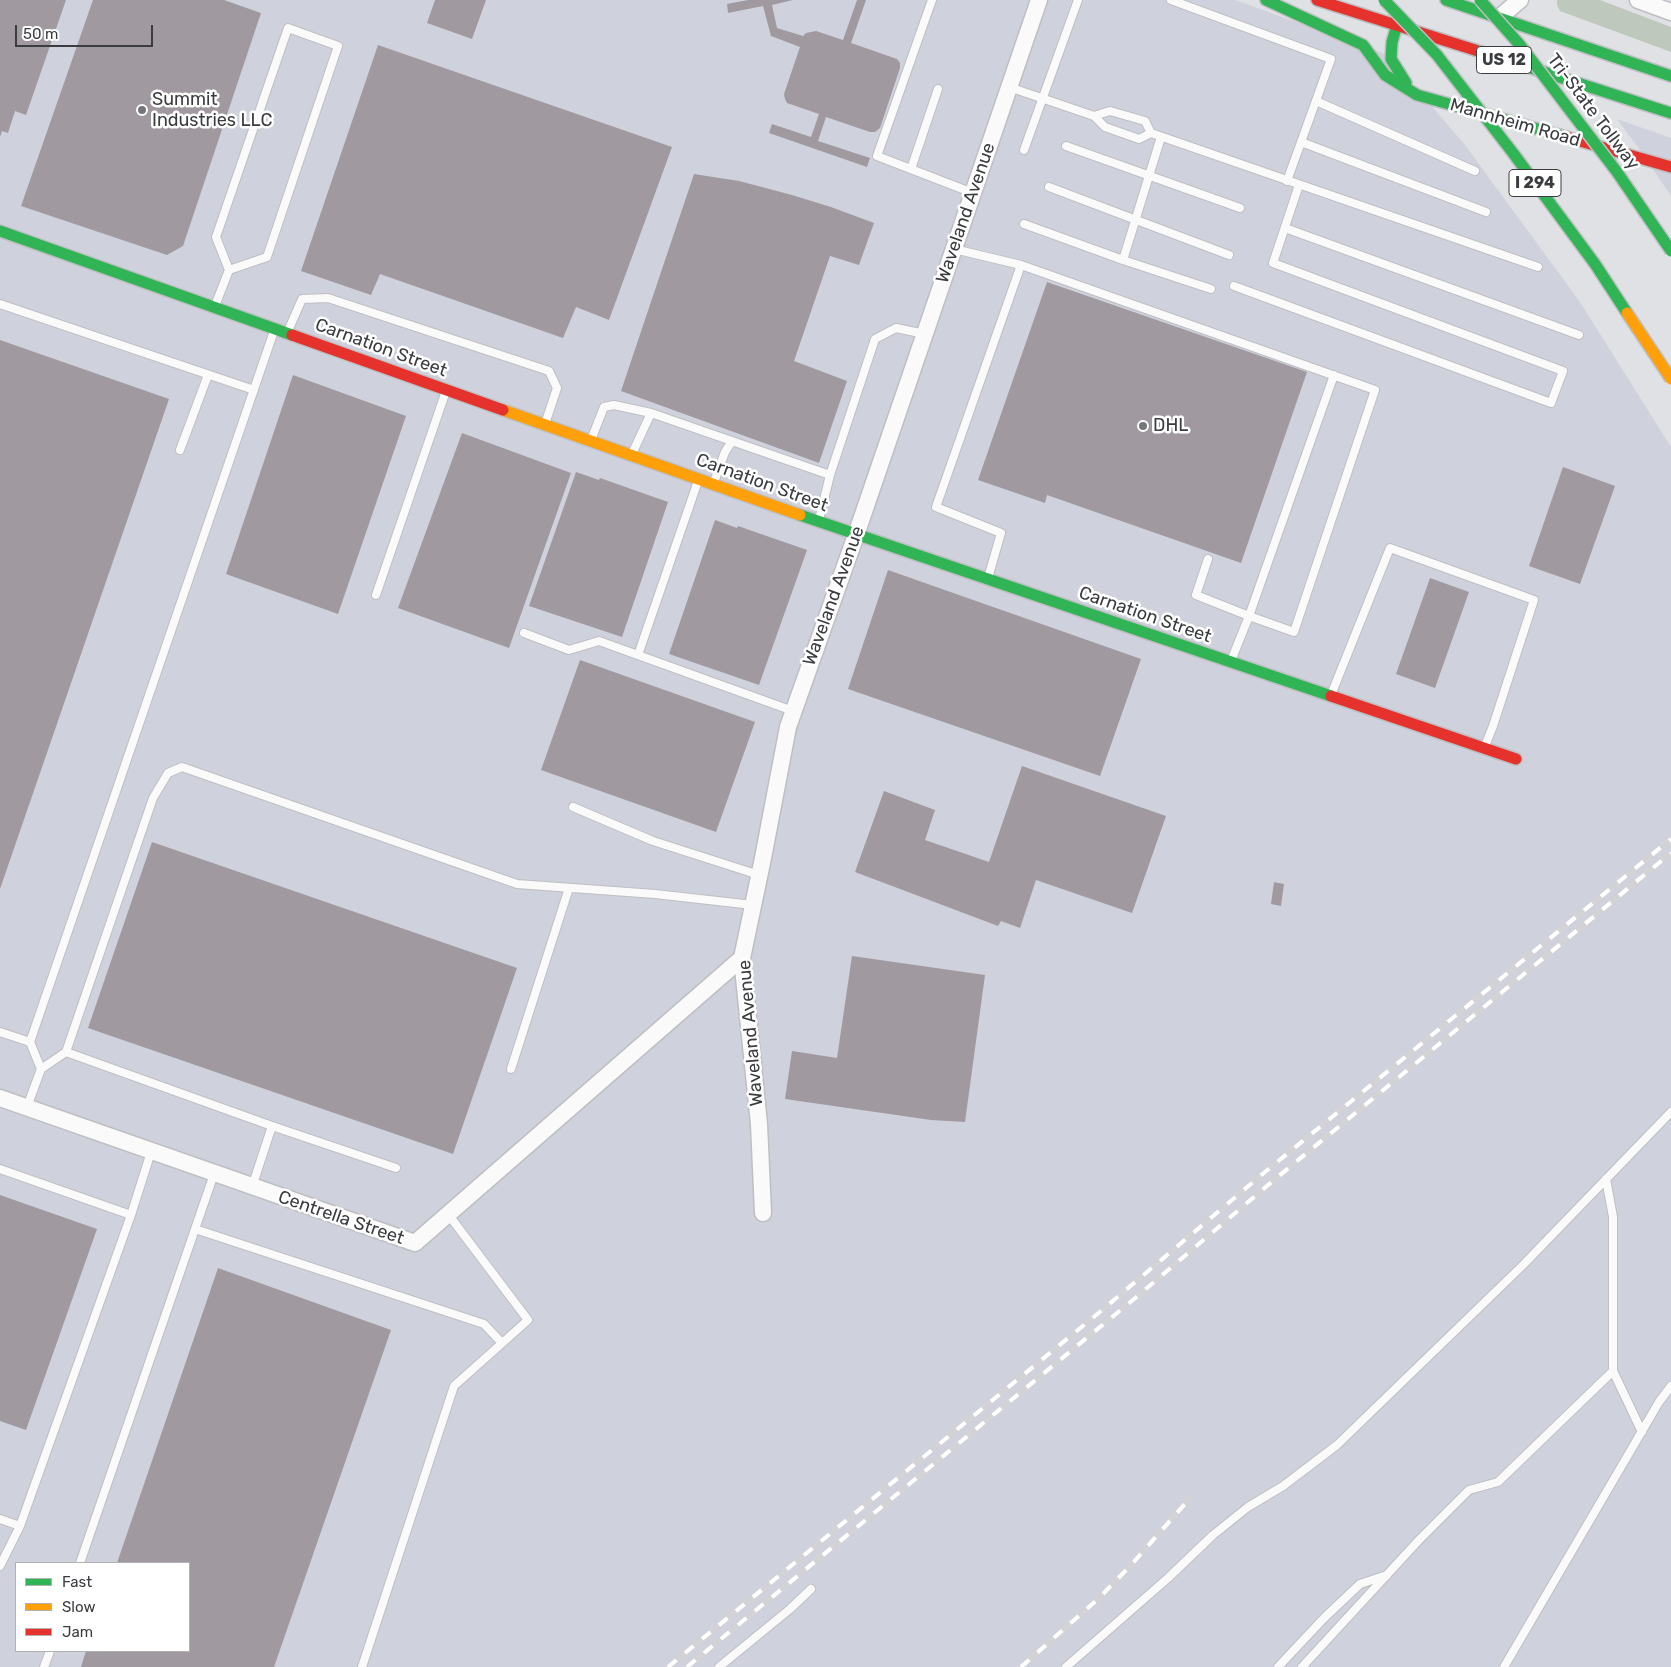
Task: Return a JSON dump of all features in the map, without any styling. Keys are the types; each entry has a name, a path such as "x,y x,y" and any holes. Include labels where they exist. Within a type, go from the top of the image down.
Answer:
{"main road":[{"name":"Mannheim Road","path":"1266,0 1363,45 1385,75 1417,95 1671,168"},
{"name":"US 12","path":"1317,0 1671,114"},
{"name":"I 294","path":"1384,0 1437,55 1513,153 1595,264 1671,379"},
{"name":"US 12","path":"1446,0 1671,76"},
{"name":"Tri-State Tollway","path":"1480,0 1520,45 1617,172 1671,251"},
{"path":"1397,25 1392,42 1392,59 1400,77 1417,95"},
{"name":"Carnation Street","path":"0,231 856,535 1516,759"}],"street":[{"name":"Waveland Avenue","path":"763,1213 759,1124 742,958 788,727 856,535 1039,0"},
{"path":"1500,17 1520,0"},
{"path":"1638,0 1671,10"},
{"name":"Centrella Street","path":"0,1098 415,1243 742,958"}],"lane":[{"path":"932,0 878,156 973,193"},
{"path":"1024,150 1078,0"},
{"path":"1171,0 1331,59 1287,181"},
{"path":"214,307 229,270 216,237 288,28 338,46 267,257 229,270"},
{"path":"1009,87 1094,116 1105,127 1139,139 1151,134 1161,137 1538,267"},
{"path":"911,169 938,89"},
{"path":"1316,101 1475,171"},
{"path":"1094,116 1110,111 1145,121 1151,134"},
{"path":"1123,260 1161,137"},
{"path":"1301,142 1486,212"},
{"path":"1066,146 1240,208"},
{"path":"1234,286 1551,403 1562,371 1273,263 1299,185"},
{"path":"1050,187 1229,255"},
{"path":"1024,224 1211,290"},
{"path":"1285,228 1579,336"},
{"path":"954,249 1020,265 1375,390 1294,632 1196,595 1208,560"},
{"path":"988,580 1001,533 936,507 1020,265"},
{"path":"287,333 302,299 328,298 549,371 558,388 544,424"},
{"path":"0,304 254,390"},
{"path":"819,522 830,475 874,339 896,328 925,334"},
{"path":"41,1069 30,1042 275,329"},
{"path":"180,450 208,375"},
{"path":"1231,662 1250,616 1334,376"},
{"path":"376,595 446,390"},
{"path":"590,441 604,407 614,405 651,413 830,475"},
{"path":"632,456 651,413"},
{"path":"713,484 724,452 732,442"},
{"path":"638,655 699,480"},
{"path":"1330,696 1390,548 1534,600 1484,748"},
{"path":"524,632 569,650 599,641 793,711"},
{"path":"27,1107 41,1069 66,1052 153,798 168,773 182,766 517,884 655,894 753,905"},
{"path":"573,807 653,840 759,875"},
{"path":"511,1069 569,888"},
{"path":"0,1032 30,1042"},
{"path":"66,1052 396,1168"},
{"path":"1066,1667 1248,1506 1283,1486 1337,1445 1490,1298 1671,1112"},
{"path":"252,1187 272,1126"},
{"path":"0,1566 20,1526 131,1215 151,1152"},
{"path":"0,1169 131,1215"},
{"path":"80,1562 214,1174"},
{"path":"1606,1180 1613,1217 1613,1371 1642,1432"},
{"path":"362,1667 454,1386 528,1320 448,1214"},
{"path":"195,1229 484,1324 502,1343"},
{"path":"1302,1667 1419,1540 1469,1490 1498,1482 1613,1371"},
{"path":"1504,1667 1659,1402 1671,1386"},
{"path":"0,1519 20,1526"},
{"path":"1278,1667 1324,1618 1360,1584 1389,1574"},
{"path":"719,1667 790,1609 811,1589"},
{"path":"44,1667 50,1652"}],"shaded area":[{"path":"0,0 1235,0 1388,55 1465,145 1580,302 1671,447 1671,1667 0,1667"},
{"path":"1557,0 1600,0 1671,27 1671,52 1560,11"},
{"path":"1617,119 1671,138 1671,196 1640,150"}],"building":[{"path":"0,0 66,0 26,115 15,111 8,133 2,131 0,137"},
{"name":"Summit Industries LLC","path":"93,0 224,0 261,13 183,246 167,255 21,206"},
{"path":"435,0 486,0 472,39 427,23"},
{"path":"748,0 793,0 772,5 777,28 803,36 806,33 816,31 843,40 857,0 866,0 851,43 897,59 900,63 880,128 875,132 870,132 826,117 818,141 870,158 867,167 769,133 772,124 811,137 819,114 787,103 785,99 784,94 800,47 771,36 763,6 728,13 727,4"},
{"path":"378,45 672,147 609,320 576,307 563,338 380,274 371,295 301,271"},
{"path":"694,174 739,181 792,195 874,223 859,265 830,256 794,361 847,381 819,463 621,391"},
{"name":"DHL","path":"1047,282 1307,372 1241,563 1047,495 1045,503 978,480"},
{"path":"0,340 169,399 0,889"},
{"path":"293,375 406,416 338,614 226,574"},
{"path":"462,433 571,473 509,648 398,608"},
{"path":"1563,467 1615,486 1580,584 1529,566"},
{"path":"576,472 599,480 600,478 668,502 622,637 529,606"},
{"path":"715,520 807,550 759,685 669,654"},
{"path":"888,570 1141,659 1100,776 848,689"},
{"path":"1430,578 1469,592 1435,688 1396,674"},
{"path":"580,660 755,722 716,832 541,770"},
{"path":"1022,766 1166,816 1132,913 1036,880 1020,928 1001,921 998,926 855,872 884,791 935,810 925,840 989,862"},
{"path":"152,842 517,968 453,1154 88,1028"},
{"path":"1274,882 1284,884 1281,906 1271,904"},
{"path":"852,956 985,975 965,1122 931,1120 785,1099 792,1051 837,1058"},
{"path":"0,1195 97,1229 26,1430 0,1421"},
{"path":"218,1268 391,1330 274,1667 81,1667 86,1652 190,1652 190,1562 117,1562"}],"railway":[{"path":"668,1667 1101,1311 1265,1172 1671,839"},
{"path":"687,1667 1671,853"},
{"path":"1021,1667 1098,1599 1191,1497"}],"traffic: fast":[{"path":"1266,0 1363,45 1385,75 1417,95 1566,137"},
{"path":"1384,0 1437,55 1513,153 1595,264 1627,313"},
{"path":"1446,0 1671,76"},
{"path":"1480,0 1520,45 1617,172 1671,251"},
{"path":"1397,25 1392,42 1391,59 1406,83"},
{"path":"1475,50 1671,113"},
{"path":"0,231 292,335"},
{"path":"800,515 1331,696"}],"traffic: slow":[{"path":"1627,313 1671,379"},
{"path":"503,410 800,515"}],"traffic: jam":[{"path":"1317,0 1475,50"},
{"path":"1566,137 1671,167"},
{"path":"292,335 503,410"},
{"path":"1331,696 1516,759"}],"place":[{"name":"Summit Industries LLC","path":"142,110"},
{"name":"DHL","path":"1143,426"}]}
